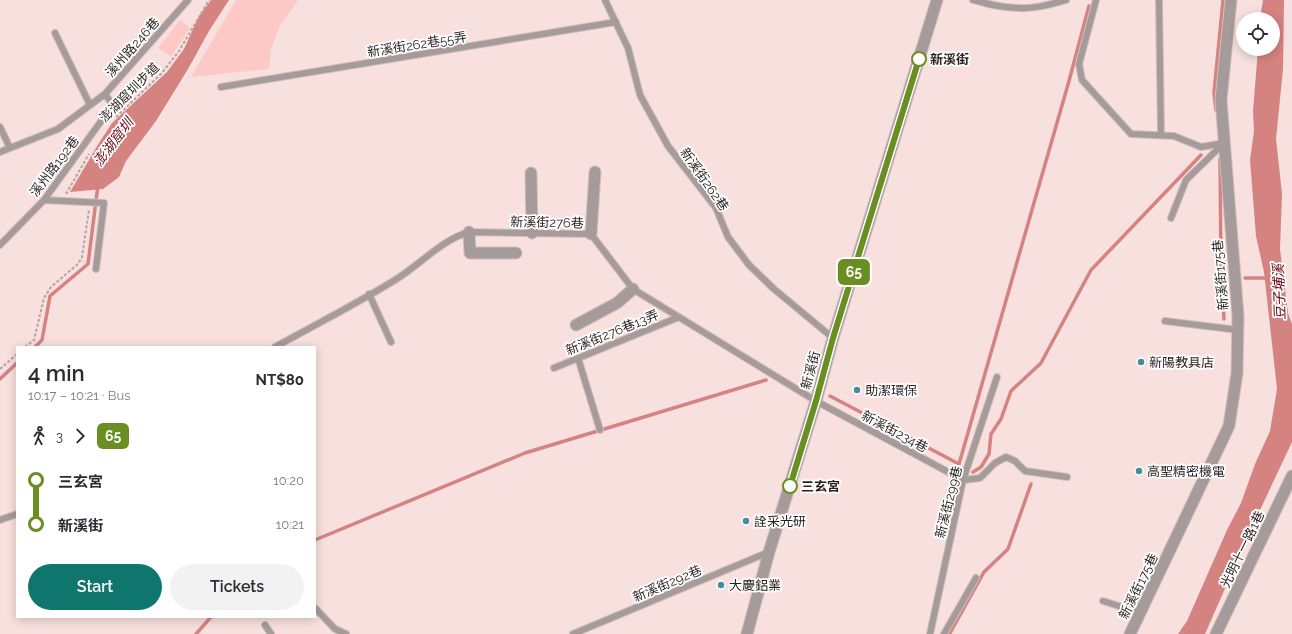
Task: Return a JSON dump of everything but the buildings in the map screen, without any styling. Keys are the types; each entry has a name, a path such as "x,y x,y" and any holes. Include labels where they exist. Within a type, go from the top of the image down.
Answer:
{"street":[{"name":"新溪街","path":"747,634 769,552 816,401 833,338 937,0"},
{"name":"新溪街175巷","path":"1130,634 1229,426 1237,373 1238,316 1221,100 1231,0"},
{"path":"591,234 595,172"},
{"path":"531,173 532,233"},
{"path":"469,232 470,253 516,253"},
{"path":"576,324 617,303 633,289"},
{"name":"光明十一路1巷","path":"1216,634 1292,476"}],"lane":[{"name":"溪州路246巷","path":"0,152 58,128 105,94 188,0"},
{"name":"新溪街262巷","path":"605,0 628,48 640,95 668,146 716,208 728,237 749,265 774,289 833,338"},
{"path":"972,0 1020,8 1049,5 1066,0"},
{"path":"1009,0 1009,7"},
{"path":"1096,0 1079,64 1082,80 1131,134 1174,136 1201,147 1224,143"},
{"path":"1159,0 1161,135"},
{"name":"新溪街262巷55弄","path":"221,87 616,22"},
{"path":"56,33 90,105"},
{"name":"溪州路192巷","path":"0,245 44,200 107,113 112,104 105,94"},
{"path":"0,127 10,148"},
{"path":"1171,218 1186,180 1224,143"},
{"path":"44,200 104,203 96,269"},
{"name":"新溪街276巷","path":"277,346 333,316 396,279 456,236 469,232 591,234 633,289 816,401"},
{"path":"369,294 391,342"},
{"name":"新溪街276巷13弄","path":"554,368 679,317"},
{"path":"1165,320 1238,330"},
{"path":"578,358 600,430"},
{"name":"新溪街299巷","path":"930,634 963,480 997,377"},
{"name":"新溪街234巷","path":"816,401 963,480"},
{"path":"963,480 980,478 995,463 1006,457 1015,462 1025,471 1067,477"},
{"path":"0,520 16,514"},
{"name":"新溪街292巷","path":"573,634 769,552"},
{"path":"944,634 976,578"},
{"path":"1103,601 1141,613"},
{"path":"316,609 335,629 346,634"},
{"path":"264,625 271,634"}],"path":[{"name":"澎湖窟圳步道","path":"116,116 161,74 179,51 209,0"},
{"path":"72,195 66,194 92,148"},
{"path":"26,346 34,340 44,298 51,287 78,264 82,257 90,203"},
{"path":"0,369 16,355"}],"shaded area":[{"path":"236,0 298,0 280,26 271,49 269,69 191,77"},
{"path":"180,20 190,28 171,57 158,48"}],"water":[{"path":"211,0 229,0 156,121 126,161 119,177 103,189 70,192 112,123 167,72 184,49 199,16"},
{"name":"豆子埔溪","path":"1263,0 1284,0 1283,69 1276,139 1282,194 1280,249 1288,313 1292,324 1292,442 1253,525 1205,634 1178,634 1187,621 1227,530 1241,503 1255,464 1270,431 1277,389 1264,272 1256,236 1250,160 1254,131 1253,111 1257,56 1280,56 1280,12 1261,12"}],"waterway":[{"path":"1216,110 1214,93 1223,0"},
{"path":"830,396 959,464 1069,81 1089,6"},
{"path":"973,472 981,467 989,454 991,434 1001,419 1011,391 1041,363 1091,270 1201,155"},
{"path":"1220,158 1221,269 1224,319"},
{"name":"澎湖窟圳","path":"36,346 42,340 50,296 88,264 98,185"},
{"path":"1245,278 1268,278"},
{"name":"澎湖窟圳","path":"0,379 16,364"},
{"path":"316,540 525,453 766,380"},
{"path":"948,634 950,633 984,572 1008,549 1031,484"},
{"path":"196,634 210,618"}],"bus line":[{"name":"65","path":"790,486 816,401 833,338 919,59"}],"place":[{"name":"新溪街","path":"919,59"},
{"name":"新陽教具店","path":"1141,362"},
{"name":"助潔環保","path":"857,390"},
{"name":"高聖精密機電","path":"1139,471"},
{"name":"三玄宮","path":"790,486"},
{"name":"詮采光研","path":"746,521"},
{"name":"大慶鋁業","path":"721,585"}]}
